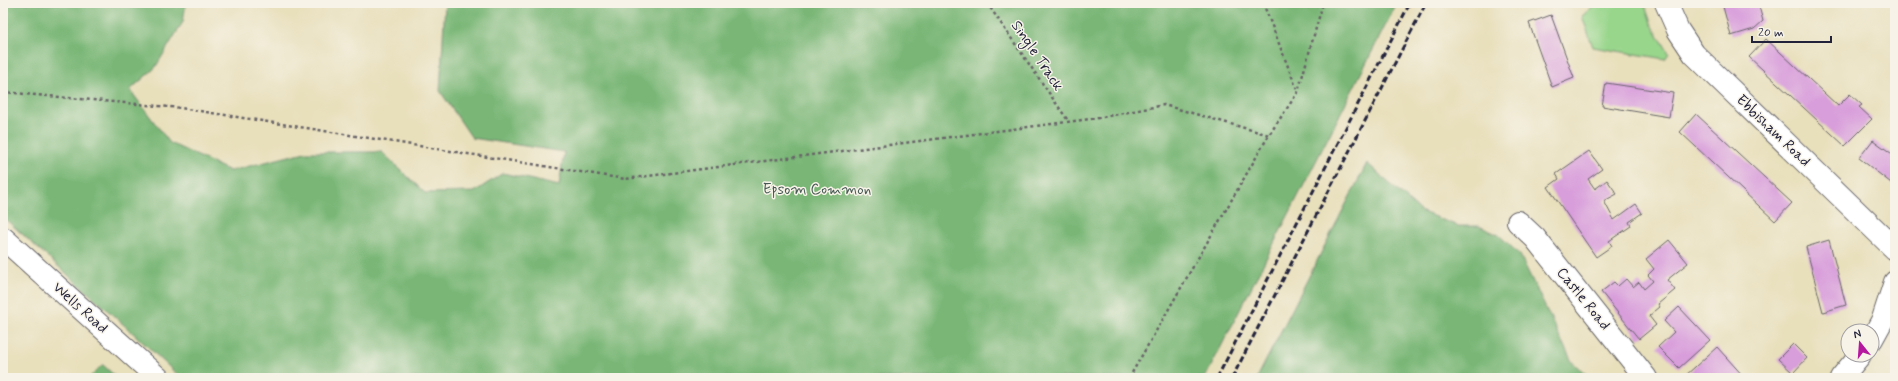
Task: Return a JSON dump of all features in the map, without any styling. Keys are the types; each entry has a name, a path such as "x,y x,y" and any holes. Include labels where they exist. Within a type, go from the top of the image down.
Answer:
{"street":[{"name":"Ebbisham Road","path":"1666,3 1678,30 1694,54 1895,249"},
{"name":"Castle Road","path":"1518,222 1535,238 1646,378"},
{"name":"Wells Road","path":"3,238 158,378"},
{"path":"1880,324 1895,282"},
{"path":"1841,378 1853,363"}],"path":[{"name":"Single Track","path":"987,3 1069,122"},
{"path":"1263,3 1298,92"},
{"path":"1129,378 1269,135 1298,92 1323,3"},
{"path":"3,92 181,108 625,179 1069,122 1164,105 1269,135"}],"green space":[{"name":"Epsom Common","path":"3,3 186,3 183,22 155,68 130,90 170,143 230,171 305,152 382,152 425,193 474,192 503,173 559,186 564,152 472,138 440,91 445,3 1397,3 1205,378 181,378 3,217"},
{"path":"1597,3 1644,3 1651,23 1669,53 1665,59 1593,47 1582,16"},
{"path":"1367,163 1420,211 1458,226 1479,226 1499,235 1520,255 1572,362 1591,378 1257,378"},
{"path":"103,365 117,378 89,378"}],"building":[{"path":"1722,3 1758,3 1763,21 1754,29 1731,36"},
{"path":"1551,15 1574,78 1552,87 1529,23"},
{"path":"1766,39 1838,106 1850,94 1862,105 1859,107 1872,119 1845,146 1749,57"},
{"path":"1606,83 1673,93 1669,117 1602,106"},
{"path":"1696,114 1792,203 1775,221 1680,132"},
{"path":"1873,140 1895,156 1895,186 1859,158"},
{"path":"1589,151 1602,169 1588,179 1595,189 1607,180 1617,194 1604,201 1614,220 1636,204 1642,213 1629,222 1631,226 1609,241 1612,246 1596,257 1548,187 1559,179 1556,174"},
{"path":"1669,240 1688,263 1667,280 1675,290 1658,304 1660,307 1649,316 1656,325 1639,339 1601,292 1614,282 1618,286 1626,279 1633,287 1639,282 1644,289 1653,281 1648,275 1654,269 1646,259"},
{"path":"1829,240 1846,305 1823,312 1806,247"},
{"path":"1679,307 1710,340 1679,368 1658,347 1674,332 1664,321"},
{"path":"1793,344 1807,358 1793,373 1778,359"},
{"path":"1717,347 1745,378 1687,378 1685,376"}],"railway":[{"path":"1217,378 1410,3"},
{"path":"1232,378 1426,3"}]}
